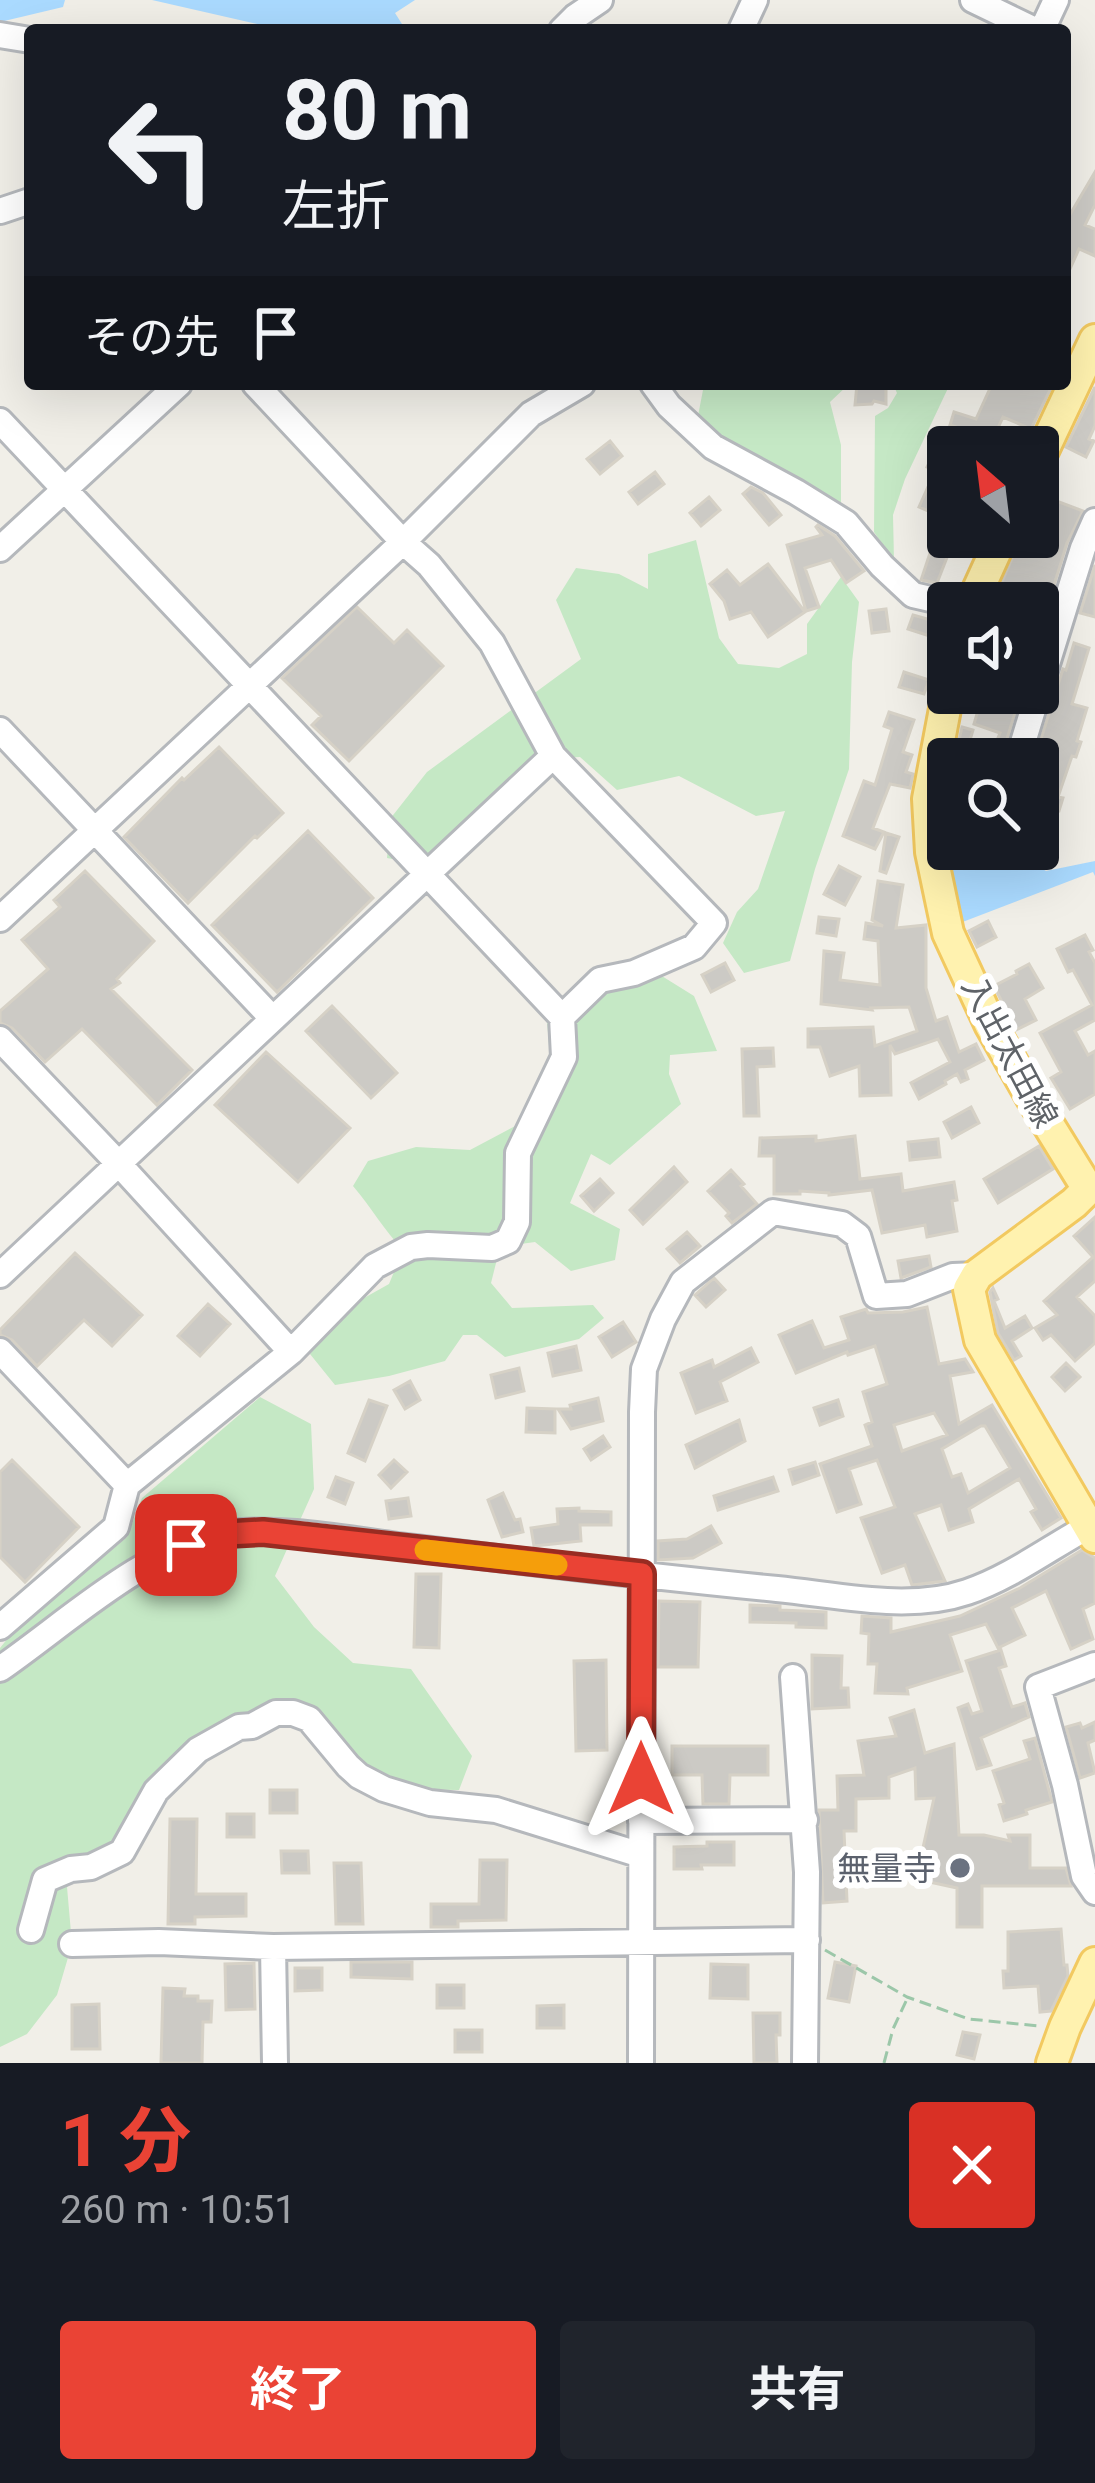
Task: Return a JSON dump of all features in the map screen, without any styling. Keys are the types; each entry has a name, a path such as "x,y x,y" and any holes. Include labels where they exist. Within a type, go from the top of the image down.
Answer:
{"main road":[{"path":"1054,426 1095,340"},
{"name":"入出太田線","path":"945,714 928,799 932,852 948,933 990,1024 1091,1193 977,1275"},
{"path":"977,1275 969,1289 980,1340 1093,1528"},
{"path":"1052,2063 1095,1963"}],"street":[{"path":"568,24 600,0"},
{"path":"973,0 1026,24"},
{"path":"0,549 172,390"},
{"path":"261,390 429,565 492,643 553,756 715,923 694,946 634,973 600,980 562,1017"},
{"path":"0,919 403,542 531,414 572,390"},
{"path":"658,390 713,447 845,523 913,595 927,598"},
{"path":"0,421 562,1017 564,1057 518,1153 518,1222 508,1241 492,1248 428,1244 404,1250 376,1266 291,1352 127,1485 116,1527 0,1627"},
{"path":"1059,625 1095,521"},
{"path":"0,730 272,1018"},
{"path":"0,1275 553,756"},
{"path":"0,1039 291,1352"},
{"path":"640,2063 644,1369 663,1319 683,1282 773,1212 851,1228 858,1236 876,1295 907,1294 953,1276 977,1275"},
{"path":"0,1352 127,1485"},
{"path":"0,1669 143,1567 186,1545 227,1534 328,1538 908,1602 965,1593 1093,1528"},
{"path":"1095,1665 1038,1687 1084,1876 1095,1892"},
{"path":"793,1677 805,1820 805,2063"},
{"path":"31,1930 45,1880 122,1852 156,1791 198,1750 276,1713 309,1719 348,1766 384,1789 430,1803 496,1810 641,1856"},
{"path":"641,1821 805,1820"},
{"path":"72,1944 273,1947 807,1940"},
{"path":"273,1947 275,2063"}],"path":[{"path":"807,1940 908,1997 969,2020 1064,2027"},
{"path":"884,2063 892,2029 908,1997"}],"green space":[{"path":"703,390 843,390 830,402 841,445 841,513 696,426"},
{"path":"896,390 947,390 927,426 893,515 894,561 874,532 875,416 888,408"},
{"path":"696,540 719,638 738,664 779,668 807,654 807,624 841,577 859,602 849,769 790,961 744,973 723,943 737,912 758,889 785,811 756,816 679,776 617,790 580,757 536,759 428,866 387,858 390,819 427,772 581,659 556,600 576,568 619,574 648,589 648,554"},
{"path":"657,973 694,996 717,1051 670,1055 669,1074 681,1104 610,1165 591,1154 570,1203 620,1229 615,1260 571,1271 535,1242 500,1247 491,1283 512,1308 593,1305 604,1318 579,1339 505,1357 477,1335 463,1335 445,1361 335,1385 310,1354 339,1312 389,1284 403,1250 353,1186 368,1161 416,1147 470,1150 519,1124 551,1069 547,1021 583,1007 607,986"},
{"path":"260,1397 311,1424 314,1489 275,1576 314,1627 353,1663 411,1669 472,1756 459,1790 384,1789 276,1713 223,1736 67,1887 72,1944 57,1995 27,2034 0,2047 0,1648 127,1537 142,1498"}],"water":[{"path":"0,0 65,0 63,7 0,22"},
{"path":"152,0 415,0 395,13 402,24 258,24"},
{"path":"1095,861 1095,876 1093,872 960,923 949,896 949,870 1046,871"}],"building":[{"path":"1095,172 1095,205 1085,225 1095,229 1095,256 1079,249 1071,267 1071,213"},
{"path":"1095,387 1095,426 1089,439 1094,441 1086,457 1066,447"},
{"path":"856,390 886,390 886,404 855,405"},
{"path":"989,390 1050,390 1032,426 1003,417 999,426 953,426 954,412 976,419"},
{"path":"610,441 622,456 600,474 587,459"},
{"path":"655,472 664,484 638,504 629,492"},
{"path":"751,487 763,493 781,515 769,525 743,494"},
{"path":"709,497 720,510 701,526 690,513"},
{"path":"1059,502 1083,511 1055,582 1002,582 1012,558 1059,558"},
{"path":"818,525 835,536 864,571 846,583 831,560 805,568 819,607 806,611 787,545 822,535"},
{"path":"928,558 947,558 937,582 921,580"},
{"path":"768,564 805,612 768,637 751,612 730,619 724,601 710,584 727,570 740,585"},
{"path":"1095,565 1095,617 1080,613"},
{"path":"357,607 394,643 407,630 443,666 349,761 312,725 321,716 282,678"},
{"path":"886,609 889,631 872,633 869,611"},
{"path":"913,615 927,619 927,635 908,629"},
{"path":"1074,643 1089,648 1072,704 1087,708 1077,741 1081,742 1059,794 1059,738 1041,738 1049,714 1059,714 1059,682"},
{"path":"904,672 927,679 924,694 899,687"},
{"path":"889,712 914,720 903,752 912,755 906,772 913,774 910,788 890,784 873,828 884,832 875,849 843,836 864,781 875,785 892,729 884,726"},
{"path":"977,714 1015,714 1007,738 998,738 1000,733 974,724"},
{"path":"962,727 973,730 971,738 960,738"},
{"path":"219,747 283,813 188,903 124,837"},
{"path":"308,831 373,898 277,992 212,925"},
{"path":"886,833 899,837 886,873 880,871"},
{"path":"839,866 860,877 845,905 824,894"},
{"path":"85,871 154,941 111,989 192,1070 157,1105 82,1029 45,1062 12,1028 0,1023 0,1011 48,969 22,940 60,907 54,900"},
{"path":"878,881 903,885 896,928 926,925 926,988 936,1021 947,1017 959,1052 976,1044 984,1060 965,1070 968,1079 961,1082 957,1074 919,1099 911,1083 950,1062 938,1039 895,1054 890,1045 891,1095 860,1096 859,1066 830,1076 820,1047 808,1047 808,1029 873,1027 875,1046 917,1031 909,1007 872,1010 821,1004 824,951 844,953 840,980 880,985 878,941 864,939 866,923 883,926 872,920"},
{"path":"819,917 839,919 836,936 817,933"},
{"path":"988,921 996,937 977,947 969,931"},
{"path":"1085,935 1095,963 1095,1020 1075,1031 1088,1055 1095,1051 1095,1094 1070,1109 1051,1078 1061,1072 1040,1033 1092,1005 1057,949"},
{"path":"725,963 734,980 711,992 702,975"},
{"path":"1029,964 1043,988 1025,999 1036,1020 1016,1030 994,986"},
{"path":"332,1006 397,1073 371,1098 306,1031"},
{"path":"773,1048 774,1066 757,1067 759,1116 744,1116 742,1049"},
{"path":"266,1052 350,1128 298,1182 215,1105"},
{"path":"971,1107 979,1123 952,1138 944,1122"},
{"path":"816,1136 816,1141 855,1136 860,1179 901,1174 903,1191 954,1182 957,1231 927,1237 925,1225 882,1233 872,1190 774,1194 774,1156 759,1156 760,1138"},
{"path":"938,1139 940,1157 910,1160 908,1142"},
{"path":"1039,1146 1053,1169 998,1203 984,1179"},
{"path":"674,1167 687,1182 643,1224 630,1210"},
{"path":"731,1170 757,1204 732,1223 708,1191"},
{"path":"600,1179 613,1193 594,1211 581,1196"},
{"path":"1095,1217 1095,1281 1077,1297 1095,1316 1095,1343 1075,1361 1051,1335 1043,1340 1035,1328 1057,1315 1044,1301 1093,1257 1074,1236"},
{"path":"687,1232 700,1246 680,1263 667,1249"},
{"path":"75,1253 142,1315 112,1346 84,1320 37,1366 0,1330"},
{"path":"929,1256 931,1267 901,1278 898,1261"},
{"path":"714,1278 725,1290 706,1307 695,1295"},
{"path":"993,1288 1005,1328 1025,1316 1032,1328 1012,1341 1021,1356 1014,1360 998,1333 990,1292"},
{"path":"208,1304 230,1324 200,1356 178,1336"},
{"path":"927,1307 939,1364 965,1359 973,1372 950,1376 959,1424 992,1405 1061,1518 1042,1530 1019,1479 969,1509 973,1522 949,1530 941,1505 915,1514 945,1581 912,1585 905,1565 882,1573 861,1518 895,1507 877,1460 849,1469 861,1504 837,1512 820,1464 872,1446 865,1425 872,1422 863,1392 887,1384 875,1346 796,1373 779,1335 812,1321 824,1348 849,1340 841,1317 866,1309 868,1313","holes":["934,1413 947,1435 902,1451 894,1425","981,1426 1010,1468 968,1493 961,1474 952,1477 942,1449"]},
{"path":"623,1322 636,1342 612,1357 599,1337"},
{"path":"576,1346 581,1370 553,1376 548,1353"},
{"path":"751,1348 758,1362 720,1382 727,1401 696,1413 681,1373 712,1360 714,1367"},
{"path":"1066,1363 1080,1377 1065,1391 1052,1377"},
{"path":"519,1368 524,1391 496,1398 491,1375"},
{"path":"410,1381 420,1400 405,1409 394,1390"},
{"path":"598,1398 603,1421 571,1429 558,1409 571,1409 570,1405"},
{"path":"369,1400 387,1406 365,1461 348,1453"},
{"path":"838,1400 843,1416 820,1425 814,1408"},
{"path":"527,1408 555,1409 555,1433 526,1432"},
{"path":"739,1420 745,1441 695,1468 686,1445"},
{"path":"603,1436 610,1447 591,1460 584,1449"},
{"path":"12,1460 79,1527 25,1582 0,1557 0,1472"},
{"path":"394,1460 407,1472 391,1488 379,1475"},
{"path":"815,1462 819,1475 793,1484 789,1470"},
{"path":"336,1477 353,1483 345,1504 328,1497"},
{"path":"773,1477 778,1491 718,1510 714,1496"},
{"path":"503,1493 523,1532 502,1537 488,1500"},
{"path":"408,1498 411,1516 389,1519 386,1501"},
{"path":"557,1509 611,1512 611,1525 580,1525 581,1541 534,1546 531,1528 558,1524"},
{"path":"711,1526 721,1543 693,1558 658,1560 658,1541 687,1539"},
{"path":"1082,1550 1095,1558 1095,1603 1083,1609 1093,1639 1071,1649 1046,1591 1012,1608 1025,1635 998,1648 986,1624 950,1635 962,1671 907,1688 908,1694 875,1693 877,1664 868,1664 869,1634 861,1633 862,1616 891,1618 891,1632 960,1616 1020,1588"},
{"path":"416,1574 441,1574 439,1648 414,1647"},
{"path":"659,1601 700,1602 698,1667 658,1667"},
{"path":"750,1605 826,1612 826,1628 750,1622"},
{"path":"1001,1650 1006,1666 999,1668 1012,1707 1025,1703 1029,1717 981,1738 991,1765 977,1769 958,1708 968,1704 972,1714 982,1711 966,1661"},
{"path":"812,1655 842,1656 841,1688 848,1688 849,1707 812,1709"},
{"path":"606,1660 607,1750 576,1751 574,1661"},
{"path":"914,1710 925,1753 954,1744 959,1835 1010,1841 1008,1835 1030,1835 1030,1868 1066,1868 1071,1886 982,1886 982,1927 957,1927 957,1888 916,1879 934,1798 916,1799 915,1768 889,1777 889,1798 856,1799 856,1831 844,1831 847,1901 823,1903 819,1810 838,1810 837,1776 864,1775 858,1741 896,1736 890,1718"},
{"path":"1095,1722 1095,1740 1088,1743 1095,1773 1080,1778 1066,1727 1080,1723 1082,1728"},
{"path":"1035,1738 1052,1802 1004,1821 999,1805 1004,1803 993,1771 1030,1759 1024,1741"},
{"path":"672,1746 768,1746 768,1775 730,1775 729,1804 703,1804 702,1775 672,1775"},
{"path":"270,1790 297,1790 297,1813 270,1813"},
{"path":"227,1814 254,1814 254,1837 227,1837"},
{"path":"170,1819 197,1819 196,1894 246,1894 246,1916 195,1917 195,1924 168,1924"},
{"path":"707,1842 734,1842 734,1865 674,1869 674,1847 707,1846"},
{"path":"281,1851 308,1851 309,1873 282,1873"},
{"path":"480,1860 507,1860 506,1920 431,1927 431,1904 479,1904"},
{"path":"334,1863 361,1863 363,1924 336,1924"},
{"path":"1061,1929 1068,1976 1051,2011 1040,2012 1038,1986 1004,1988 1008,1932"},
{"path":"351,1962 412,1962 412,1979 351,1977"},
{"path":"835,1962 856,1966 849,2002 828,1998"},
{"path":"254,1963 255,2009 226,2010 225,1964"},
{"path":"711,1964 748,1965 748,1999 710,1998"},
{"path":"295,1968 322,1968 322,1990 295,1991"},
{"path":"437,1985 464,1985 464,2008 437,2008"},
{"path":"163,1988 185,1989 184,1996 212,2001 211,2022 203,2022 202,2063 161,2063"},
{"path":"99,2004 100,2049 72,2049 72,2005"},
{"path":"564,2005 564,2028 537,2028 537,2006"},
{"path":"753,2013 780,2013 777,2063 754,2063"},
{"path":"455,2030 482,2030 482,2052 455,2052"},
{"path":"963,2032 980,2035 974,2059 957,2055"}],"slow traffic":[{"path":"425,1550 557,1565"}],"place":[{"name":"無量寺","path":"960,1868"}],"route":[{"path":"186,1545 227,1534 263,1532 642,1574 641,1779"}]}
